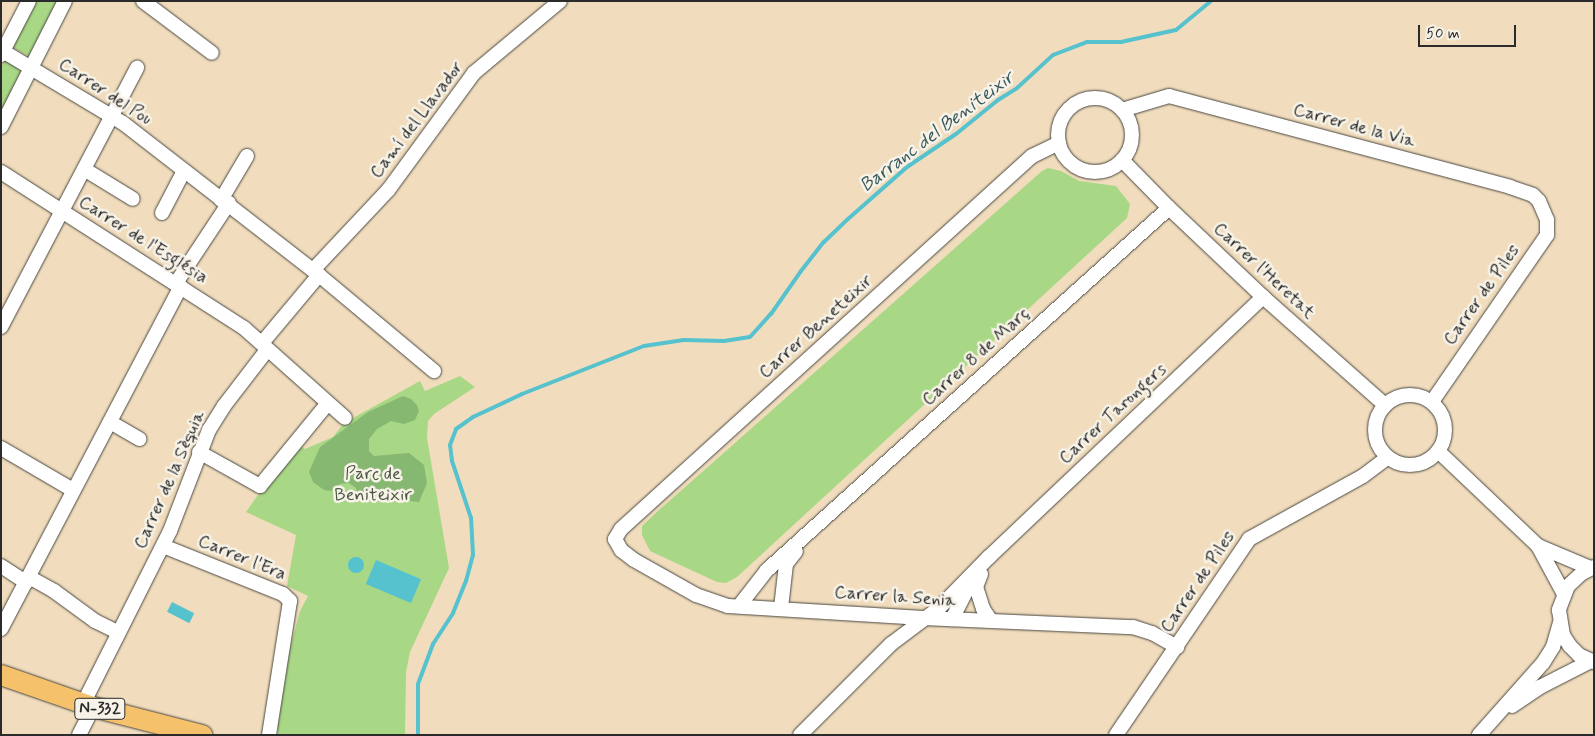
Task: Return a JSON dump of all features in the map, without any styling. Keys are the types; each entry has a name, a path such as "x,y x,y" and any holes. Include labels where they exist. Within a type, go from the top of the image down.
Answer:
{"highway":[{"name":"N-332","path":"1,675 88,706 202,735"}],"street":[{"path":"2,52 29,1"},
{"path":"1,127 65,1"},
{"path":"143,1 212,53"},
{"name":"Camí del Llavador","path":"316,273 389,189 474,74 560,1"},
{"name":"Carrer del Pou","path":"2,52 112,115 316,273 434,371"},
{"path":"1,327 136,68"},
{"name":"Carrer de la Via","path":"1122,110 1169,96 1510,187 1532,195 1539,201 1547,220 1547,235"},
{"path":"1104,99 1122,110 1128,119 1132,141 1122,160 1113,167 1091,172 1080,169 1070,163 1058,144 1058,133 1062,117 1073,105 1083,100 1104,99"},
{"name":"Carrer Beneteixir","path":"621,550 615,539 629,522 1032,156 1058,144"},
{"path":"1,629 247,156"},
{"name":"Carrer l'Heretat","path":"1122,160 1263,298 1385,405"},
{"path":"84,169 133,200"},
{"path":"162,213 184,170"},
{"name":"Carrer de l'Església","path":"1,172 179,285 265,346 345,418"},
{"name":"Carrer 8 de Març","path":"739,606 767,570 1169,208"},
{"name":"Carrer de Piles","path":"1432,402 1547,235"},
{"name":"Carrer de la Sèquia","path":"79,735 88,706 118,632 163,546 199,452 224,406 316,273"},
{"name":"Carrer Tarongers","path":"800,735 891,644 923,618 939,608 989,558 1263,298"},
{"path":"1408,394 1417,395 1432,402 1444,420 1443,442 1438,452 1431,458 1414,465 1396,462 1388,457 1380,448 1376,437 1375,425 1385,405 1393,399 1408,394"},
{"path":"199,452 260,486 328,403"},
{"path":"110,422 140,439"},
{"path":"1,448 73,490"},
{"path":"1438,452 1538,546 1564,594"},
{"name":"Carrer de Piles","path":"1118,733 1248,539 1363,476 1388,457"},
{"name":"Carrer 8 de Març","path":"781,608 786,564 808,534"},
{"name":"Carrer l'Era","path":"163,546 283,594 290,601 269,735"},
{"path":"1538,546 1592,568"},
{"name":"Carrer la Senia","path":"621,550 696,596 714,603 923,618 1133,627 1152,633 1177,647"},
{"name":"Carrer Tarongers","path":"952,619 965,591 989,558"},
{"name":"Carrer Tarongers","path":"989,558 976,587 983,609 991,621"},
{"path":"1,566 54,591 95,621 118,632"},
{"path":"1592,568 1574,578 1564,594 1559,610 1560,622 1570,646 1592,662"},
{"path":"1479,735 1543,663 1553,647 1560,622"},
{"path":"1494,717 1540,687 1592,662"}],"green space":[{"path":"35,1 59,1 30,57 12,47"},
{"path":"5,60 25,71 1,116 1,67"},
{"path":"1048,168 1061,171 1079,181 1116,186 1130,204 1127,218 737,577 726,583 717,582 650,551 642,535 642,526 1042,171"},
{"name":"Parc de Beniteixir","path":"460,376 475,387 434,414 428,421 427,438 449,568 410,652 406,672 405,735 278,735 278,706 285,667 300,611 308,596 287,586 296,535 246,512 299,444 305,449 333,437 344,423 420,381 425,391"},
{"name":"Parc de Beniteixir","path":"403,396 411,399 417,405 419,411 415,420 404,424 391,421 377,429 369,439 369,451 374,456 409,453 424,465 427,483 419,502 401,500 375,501 358,495 356,488 349,483 340,484 332,491 324,490 313,482 309,472 320,447 368,412"}],"water":[{"path":"356,557 364,565 356,573 348,565"},
{"path":"376,560 421,579 411,603 366,584"},
{"path":"172,602 194,613 189,623 167,612"}],"waterway":[{"name":"Barranc del Beniteixir","path":"418,735 418,684 433,644 453,613 466,581 473,555 471,518 452,461 450,445 456,429 473,417 522,394 644,346 684,340 724,341 750,337 771,314 824,242 848,219 907,167 956,134 998,100 1017,88 1053,55 1087,42 1121,42 1176,30 1211,1"}]}
